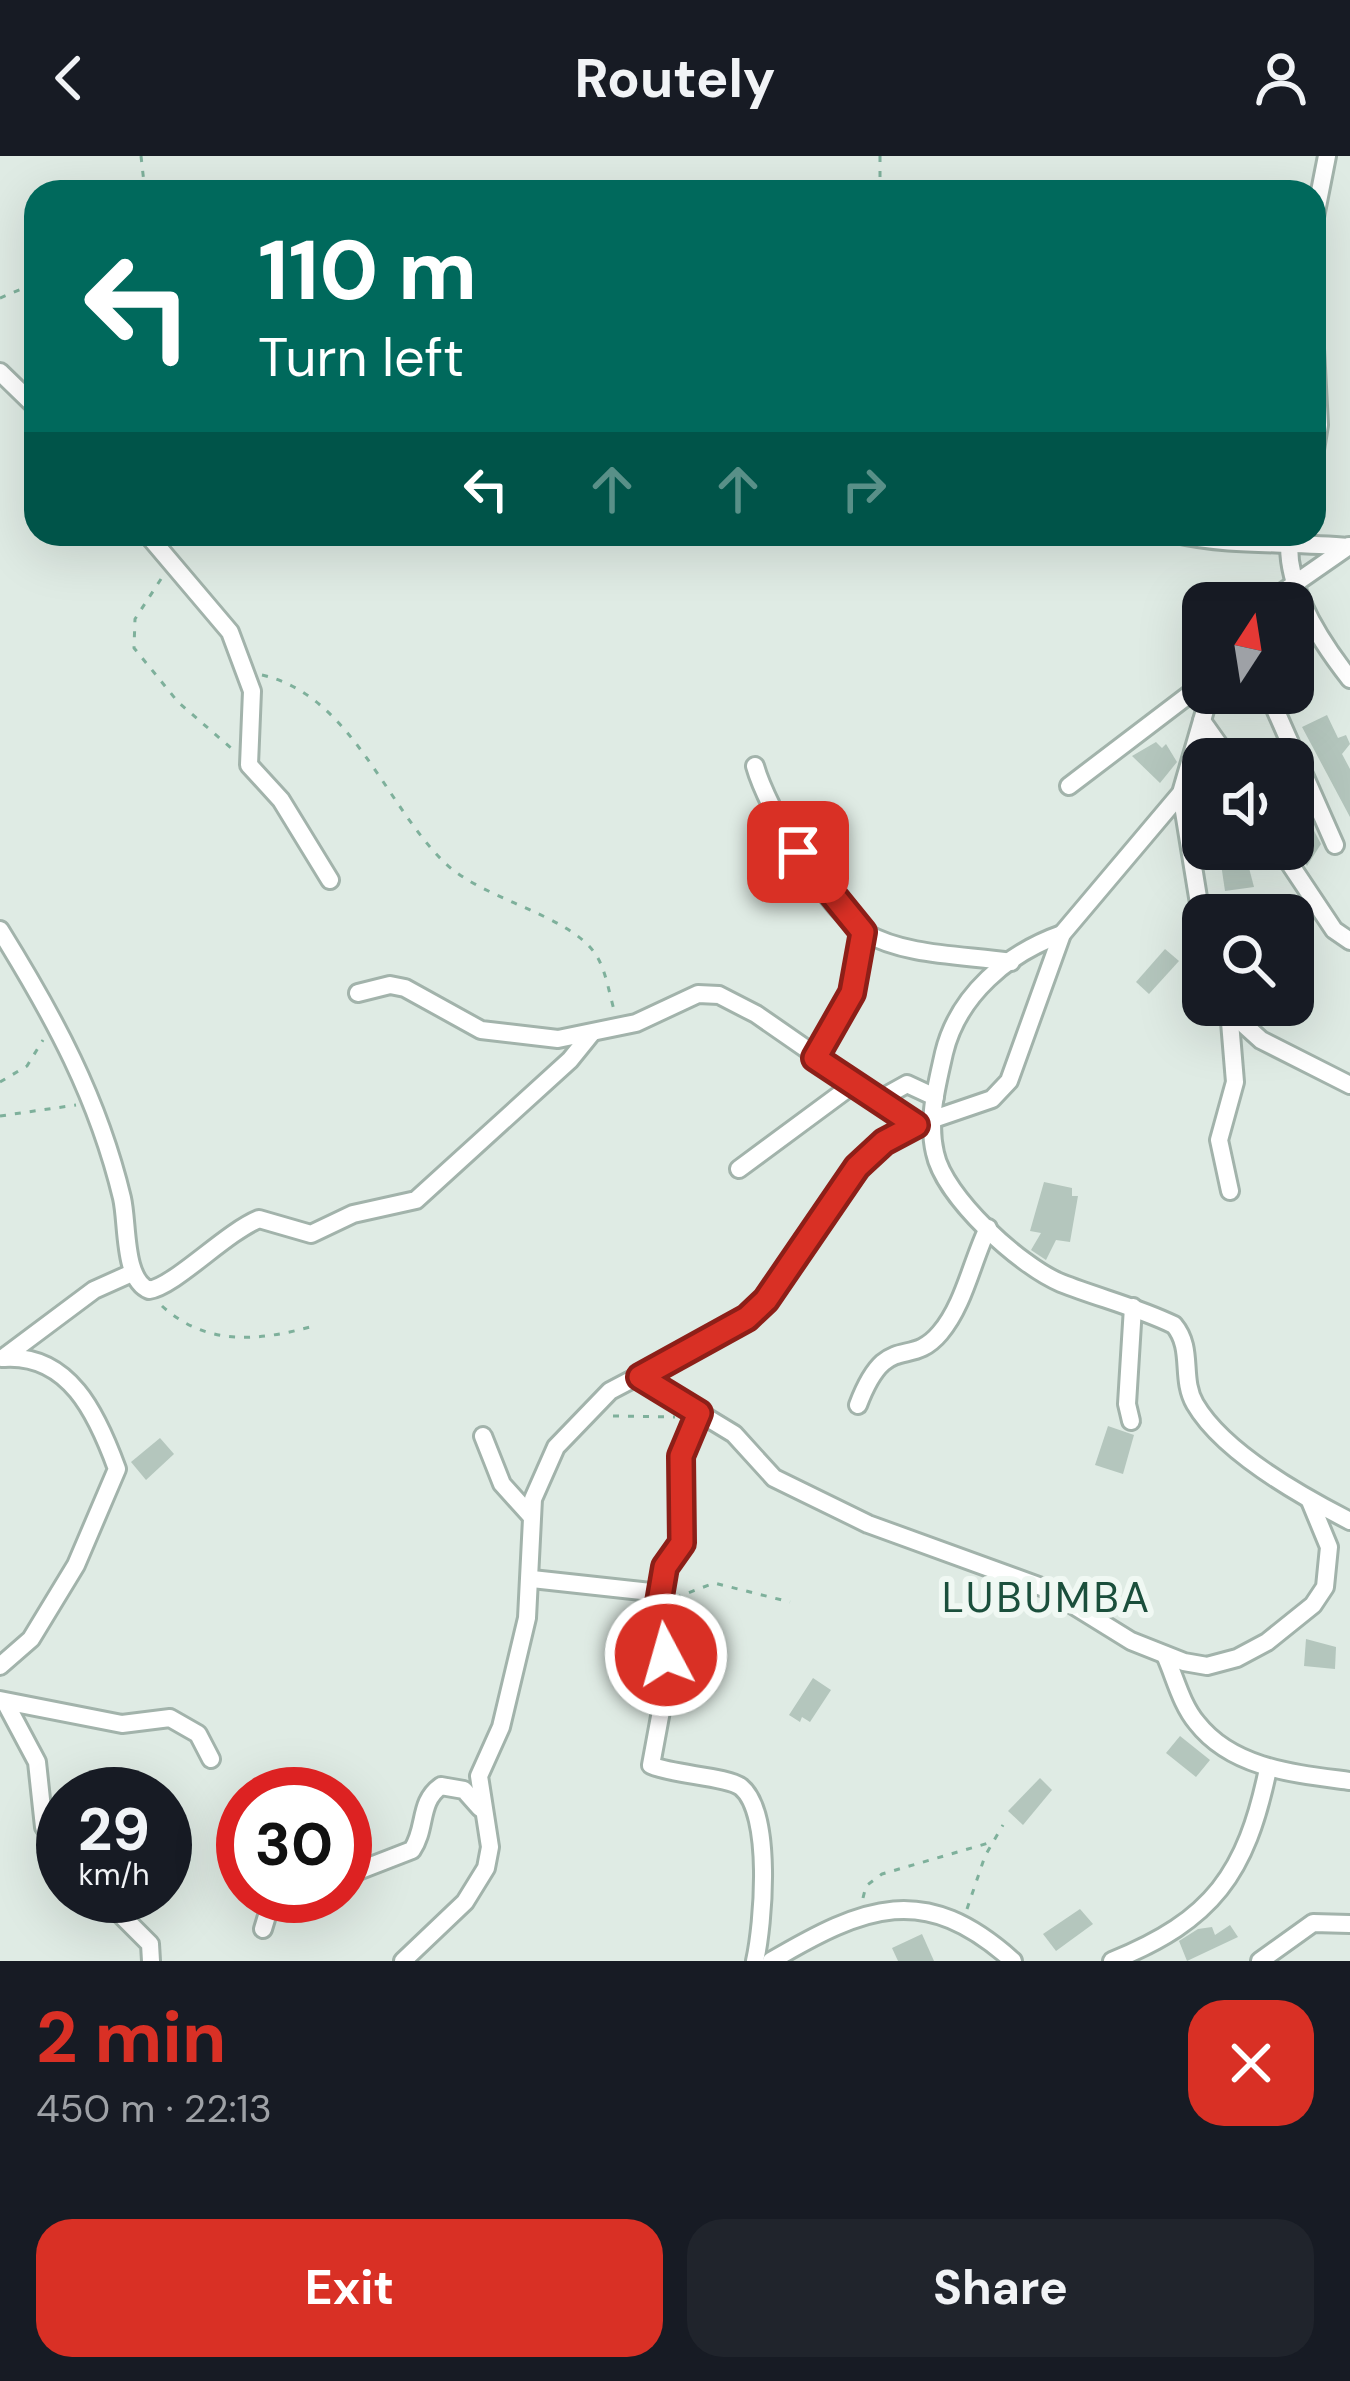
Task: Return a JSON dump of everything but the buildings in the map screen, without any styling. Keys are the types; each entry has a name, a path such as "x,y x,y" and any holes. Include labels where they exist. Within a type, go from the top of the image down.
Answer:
{"street":[{"path":"0,372 24,395"},
{"path":"157,546 230,632 248,674 254,717 247,759 281,800 330,880"},
{"path":"1291,546 1307,615 1350,679"},
{"path":"1294,582 1349,546"},
{"path":"1069,786 1182,700"},
{"path":"403,1961 478,1886 490,1846 479,1776 501,1726 532,1580 530,1515 538,1478 581,1417 610,1391 747,1318 775,1288 857,1167 884,1142 924,1122 992,1100 1010,1082 1062,934 1180,794 1204,714"},
{"path":"1277,714 1335,845"},
{"path":"1202,721 1214,738"},
{"path":"755,766 769,809 863,932 895,944 1011,962"},
{"path":"1180,794 1197,894"},
{"path":"1294,870 1334,930 1350,941"},
{"path":"0,930 54,1016 96,1107 122,1198 132,1274 149,1291 164,1286 206,1250 259,1219 311,1234 353,1214 406,1206 448,1174 591,1034"},
{"path":"815,1058 852,993 863,932"},
{"path":"1062,934 1031,945 979,988 952,1023 935,1097 924,1122 936,1160 960,1198 988,1228 1056,1281 1174,1325 1183,1336 1194,1402 1207,1418 1259,1467 1350,1521"},
{"path":"358,993 390,985 405,988 481,1030 539,1038 591,1034 620,1027 683,998 719,995 756,1014 854,1084 924,1122"},
{"path":"1229,1026 1235,1082 1219,1140 1230,1191"},
{"path":"1247,1026 1262,1040 1350,1085"},
{"path":"739,1169 854,1084"},
{"path":"880,1100 907,1084 935,1097"},
{"path":"858,1405 874,1369 884,1359 923,1347 948,1322 988,1228"},
{"path":"1,1359 94,1290 132,1274"},
{"path":"1131,1421 1127,1403 1132,1307"},
{"path":"0,1666 31,1639 76,1565 95,1517 116,1483 117,1469 68,1377 39,1359 1,1359"},
{"path":"640,1377 697,1416 734,1434 774,1478 829,1507 1003,1570 1165,1655 1207,1666 1237,1658 1267,1642 1313,1605 1324,1587 1329,1547 1310,1501"},
{"path":"697,1416 681,1456 682,1543 670,1556 659,1601 666,1684 651,1765 737,1784 748,1797 762,1856 762,1923 754,1961"},
{"path":"483,1436 502,1484 530,1515"},
{"path":"532,1580 659,1601"},
{"path":"1165,1655 1198,1724 1268,1769 1350,1780"},
{"path":"2,1700 122,1724 170,1718 198,1734 212,1760"},
{"path":"2,1700 38,1767"},
{"path":"1112,1961 1214,1902 1240,1864 1268,1769"},
{"path":"372,1866 412,1850 423,1829 427,1798 440,1786 464,1790 484,1814"},
{"path":"771,1961 862,1917 931,1910 963,1922 1013,1961"},
{"path":"129,1923 150,1944 151,1961"},
{"path":"263,1930 265,1923"},
{"path":"1260,1961 1313,1923 1350,1924"}],"path":[{"path":"170,562 135,619 134,648 187,710 247,759"},
{"path":"248,674 284,681 320,708 354,742 446,864 594,952 620,1027"},
{"path":"0,1082 34,1057 54,1016"},
{"path":"0,1116 70,1105 96,1107"},
{"path":"149,1291 178,1320 206,1334 259,1339 314,1326"},
{"path":"581,1417 697,1416"},
{"path":"659,1601 709,1583 790,1602"},
{"path":"963,1922 992,1841 1004,1826"},
{"path":"862,1917 871,1881 992,1841"}],"district":[{"name":"LUBUMBA","path":"1047,1597"}],"route":[{"path":"666,1655 658,1608 665,1567 682,1543 681,1456 689,1427 699,1413 640,1377 747,1318 783,1277 819,1216 857,1167 884,1142 916,1125 815,1058 852,993 863,932 798,852"}]}
